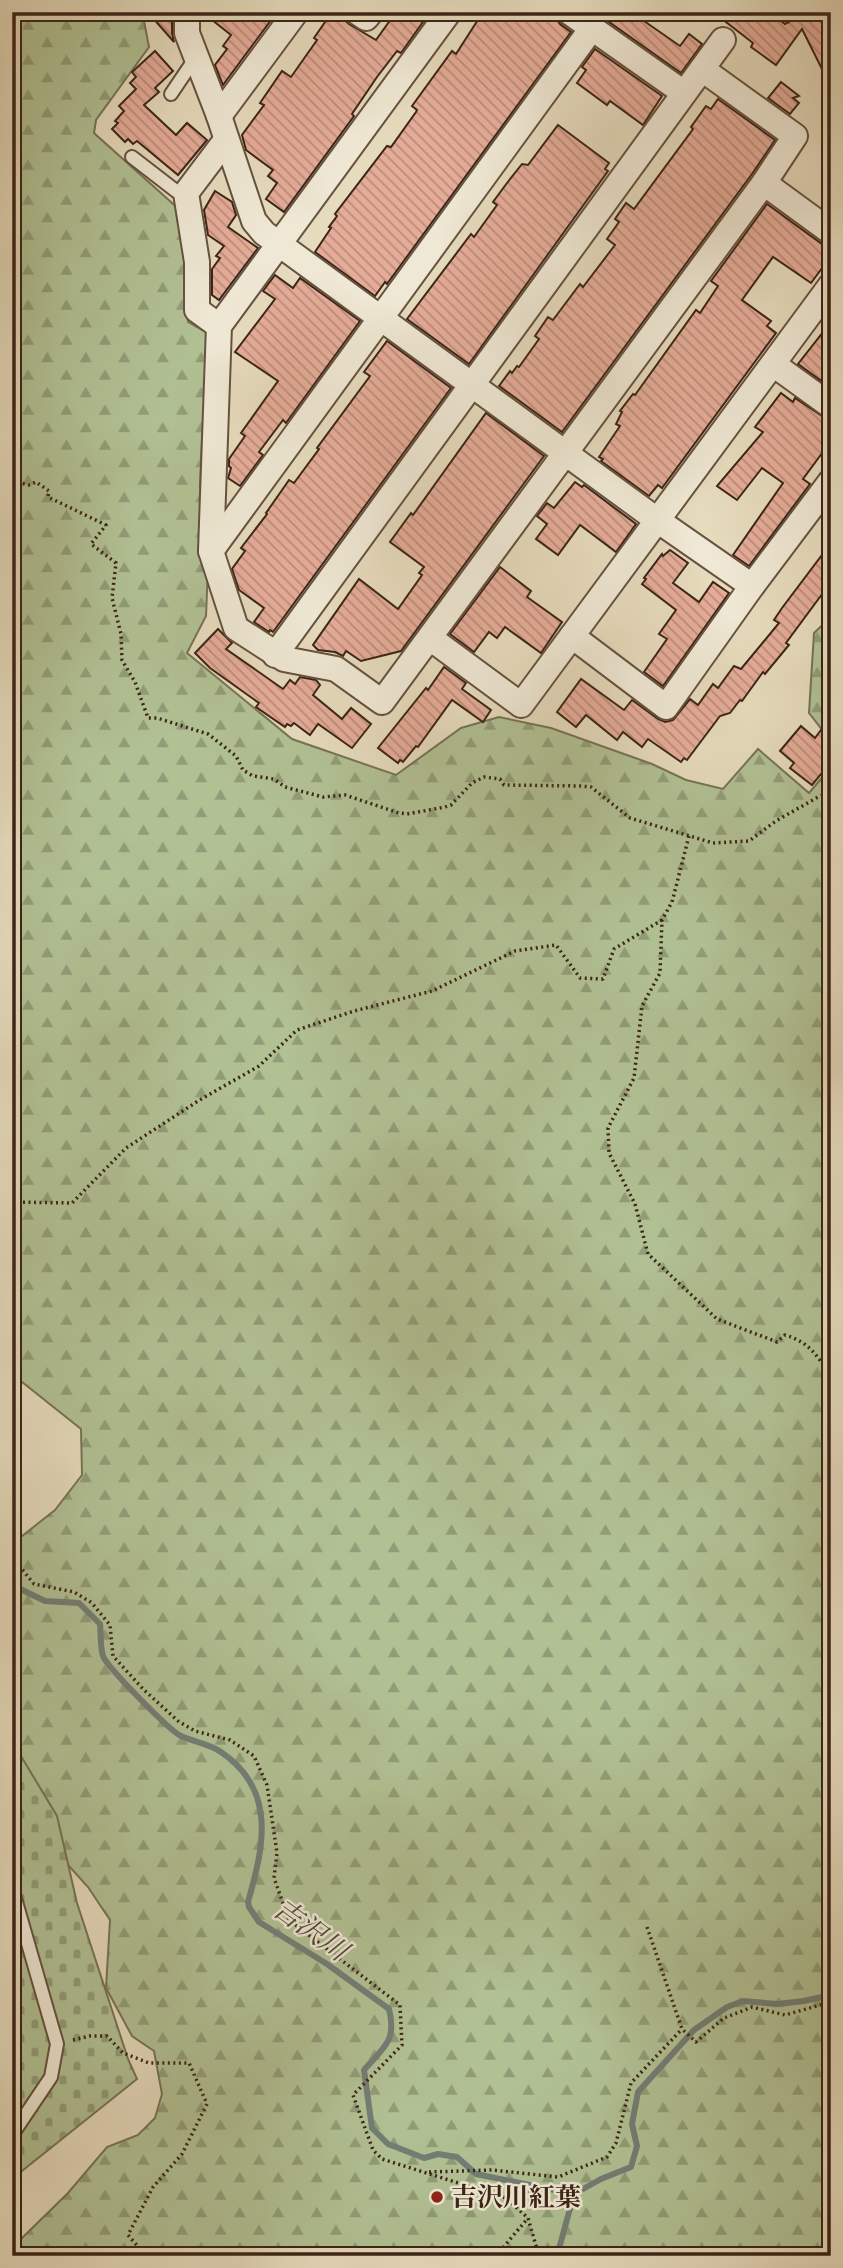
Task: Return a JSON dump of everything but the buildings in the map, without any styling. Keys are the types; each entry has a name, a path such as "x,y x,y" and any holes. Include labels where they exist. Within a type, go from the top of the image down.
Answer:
{"street":[{"path":"187,12 187,33 254,221 264,233 657,520 752,586"},
{"path":"219,326 197,310 197,262 186,194 222,128 296,12"},
{"path":"357,12 366,18 371,12"},
{"path":"449,12 219,326 211,551 236,628 284,659 336,669 382,702 764,183 795,136 702,69"},
{"path":"569,12 684,93"},
{"path":"211,551 592,28"},
{"path":"275,655 723,40"},
{"path":"764,183 831,232"},
{"path":"430,638 521,705 831,285"},
{"path":"773,364 831,406"},
{"path":"572,636 666,707 831,481"}],"lane":[{"path":"171,94 197,57"},
{"path":"132,157 176,191 186,194"},
{"path":"12,1888 57,2044 51,2077 12,2135"}],"path":[{"path":"12,481 29,485 36,482 49,491 48,497 106,525 91,544 116,563 112,598 121,634 122,660 135,682 148,718 208,734 236,756 243,770 253,776 274,779 285,787 323,797 345,794 407,814 452,805 472,783 484,777 500,779 503,785 580,786 591,788 631,818 713,843 748,841 785,816 831,792"},
{"path":"689,836 672,902 662,920 660,972 642,1006 634,1078 608,1128 609,1153 635,1204 648,1254 717,1319 777,1342 785,1335 798,1339 814,1350 831,1377"},
{"path":"12,1202 72,1203 126,1148 198,1101 259,1066 297,1030 432,990 515,951 556,945 580,978 603,979 614,949 662,920"},
{"path":"12,1557 34,1584 74,1592 92,1602 110,1625 113,1656 143,1689 178,1721 195,1731 230,1740 254,1756 267,1784 277,1853 274,1878 289,1920 400,2005 402,2045 353,2095 373,2151 382,2159 506,2198 528,2218 538,2256"},
{"path":"647,1927 682,2029 696,2042 724,2018 752,2007 785,2015 831,2002"},
{"path":"425,2172 492,2170 558,2177 607,2157 616,2143 631,2083 682,2029"},
{"path":"57,2044 90,2036 107,2036 123,2053 149,2063 189,2063 207,2104 182,2154 153,2187 128,2235 146,2256"},
{"path":"496,2256 528,2218"}],"green space":[{"path":"12,12 152,12 144,21 149,47 96,120 94,133 181,211 188,322 211,335 200,487 209,544 206,616 187,653 292,739 396,775 461,728 499,717 551,728 652,764 686,780 723,789 758,749 809,793 831,767 831,2256 26,2256 19,2241 68,2193 107,2147 138,2135 155,2118 162,2094 154,2051 132,2036 106,1988 110,1920 88,1887 59,1855 12,1744 12,1544 55,1510 82,1475 81,1429 12,1374"},
{"path":"831,617 831,741 809,713 814,633"},
{"path":"12,1741 57,1816 77,1903 137,2079 12,2179"}],"waterway":[{"name":"吉沢川","path":"12,1585 45,1601 79,1603 100,1624 103,1656 127,1685 175,1732 221,1752 239,1767 251,1784 262,1820 249,1907 259,1922 327,1964 389,2009 390,2036 383,2049 364,2070 372,2128 388,2144 424,2158 438,2154 457,2157 476,2174 574,2194"},
{"path":"574,2194 631,2167 637,2146 632,2124 638,2092 694,2030 727,2007 743,2001 777,2004 831,1995"},
{"name":"吉沢川","path":"557,2256 574,2194"}],"place":[{"name":"吉沢川紅葉","path":"437,2197"}]}
